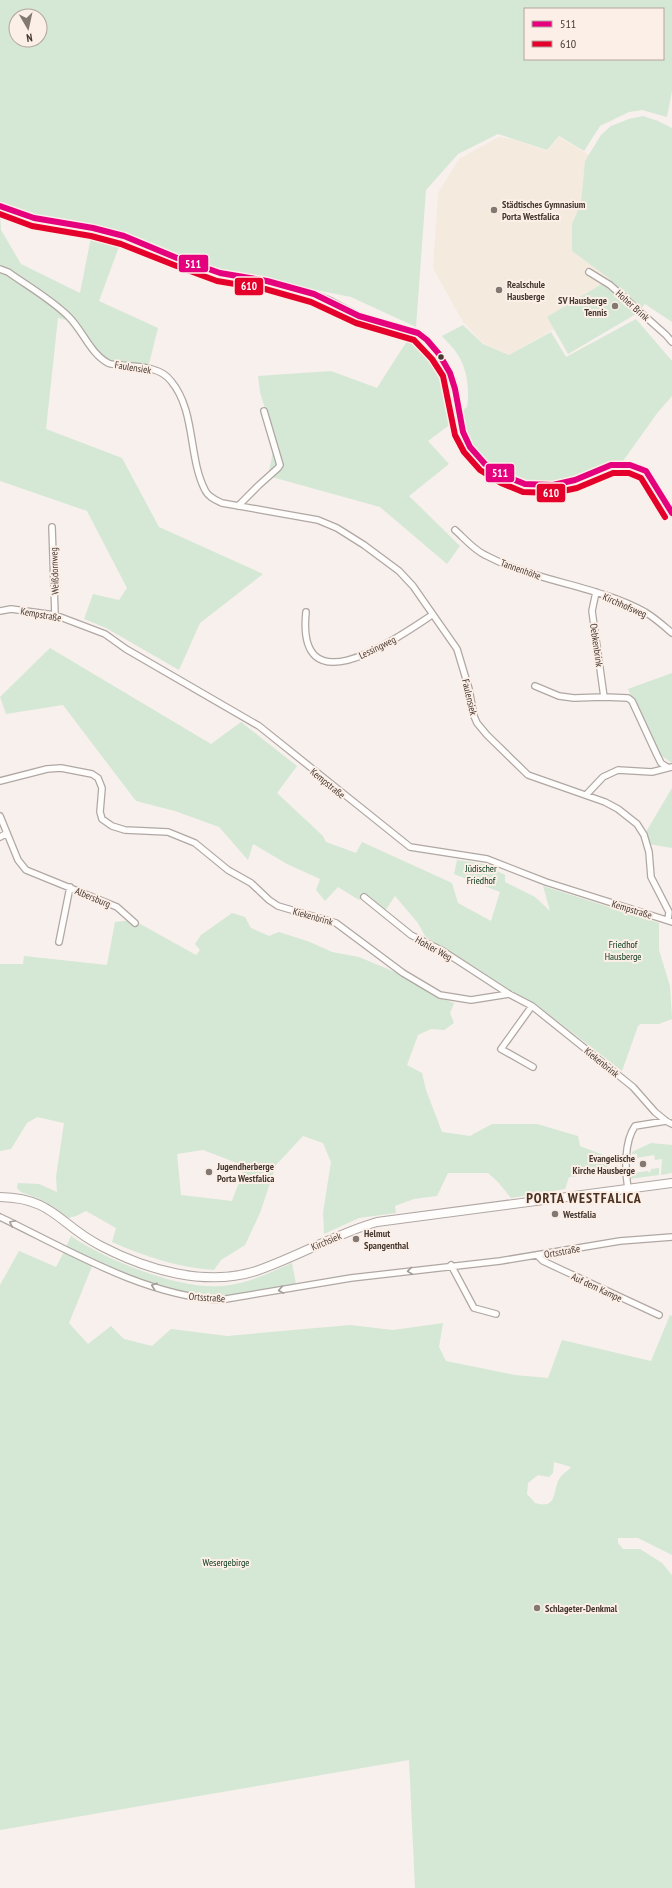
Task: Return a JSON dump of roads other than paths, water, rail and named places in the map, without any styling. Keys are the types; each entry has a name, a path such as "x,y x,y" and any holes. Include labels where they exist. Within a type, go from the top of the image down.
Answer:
{"main road":[{"name":"Kirchsiek","path":"0,1197 26,1199 39,1204 50,1210 93,1242 129,1259 176,1273 217,1278 255,1271 344,1233 377,1222 672,1183"}],"street":[{"path":"0,206 34,218 93,228 124,236 220,274 267,281 308,292 331,300 359,316 418,333 427,340 439,354 450,373 455,389 462,432 470,447 485,464 505,476 525,484 553,485 575,480 611,465 630,465 646,471 672,513"},
{"name":"Faulensiek","path":"0,269 8,272 54,303 70,318 92,349 109,364 151,368 170,379 178,391 184,408 200,476 206,492 222,503 318,520 337,528 364,545 399,571 413,586 457,649 463,666 474,716 487,735 528,775 586,795 618,809 637,824 644,835 649,852 651,877 669,912 670,921"},
{"name":"Hoher Brink","path":"589,272 616,290 672,342"},
{"path":"238,506 280,465 264,412"},
{"name":"Weißdornweg","path":"52,528 55,615"},
{"name":"Tannenhöhe","path":"455,530 484,555 507,565 596,592"},
{"name":"Kirchhofsweg","path":"596,592 646,613 672,633"},
{"name":"Oebkenbrink","path":"596,592 592,611 604,697"},
{"name":"Kempstraße","path":"0,611 11,609 55,615 105,634 126,649 259,726 410,847 487,860 546,882 670,921"},
{"name":"Lessingweg","path":"306,612 304,628 309,645 314,654 320,659 333,662 348,661 364,656 387,645 432,615"},
{"path":"535,686 558,696 574,698 628,698 632,701 657,755 662,763 670,767"},
{"path":"586,795 603,777 618,770 652,772 670,767"},
{"name":"Kiekenbrink","path":"0,781 47,769 60,768 92,774 98,778 102,788 100,812 102,819 112,826 125,830 168,832 195,843 228,870 251,882 269,900 288,909 336,923 403,973 440,995 471,1000 509,994 532,1006 633,1087 666,1121 672,1124"},
{"name":"Albersburg","path":"0,816 18,860 26,870 117,907 135,923"},
{"path":"0,837 7,834"},
{"name":"Albersburg","path":"59,942 70,887"},
{"name":"Hohler Weg","path":"364,897 411,935 443,951 509,994"},
{"path":"532,1006 501,1049 533,1067"},
{"path":"628,1188 626,1169 627,1147 631,1132 635,1126 666,1121"},
{"name":"Ortsstraße","path":"0,1217 129,1278 178,1294 200,1298 236,1298 351,1278 452,1265 500,1261 620,1241 672,1237"},
{"name":"Auf dem Kampe","path":"537,1255 548,1264 659,1315"},
{"path":"452,1265 474,1308 496,1314"}],"place":[{"name":"Städtisches Gymnasium Porta Westfalica","path":"494,210"},
{"name":"Realschule Hausberge","path":"499,290"},
{"name":"SV Hausberge Tennis","path":"615,306"},
{"name":"Evangelische Kirche Hausberge","path":"643,1164"},
{"name":"Jugendherberge Porta Westfalica","path":"209,1172"},
{"name":"Westfalia","path":"555,1214"},
{"name":"Helmut Spangenthal","path":"356,1239"},
{"name":"Schlageter-Denkmal","path":"537,1608"}],"district":[{"name":"PORTA WESTFALICA","path":"584,1198"}],"park label":[{"name":"Jüdischer Friedhof","path":"481,874"},
{"name":"Friedhof Hausberge","path":"623,950"},
{"name":"Wesergebirge","path":"226,1562"}]}
